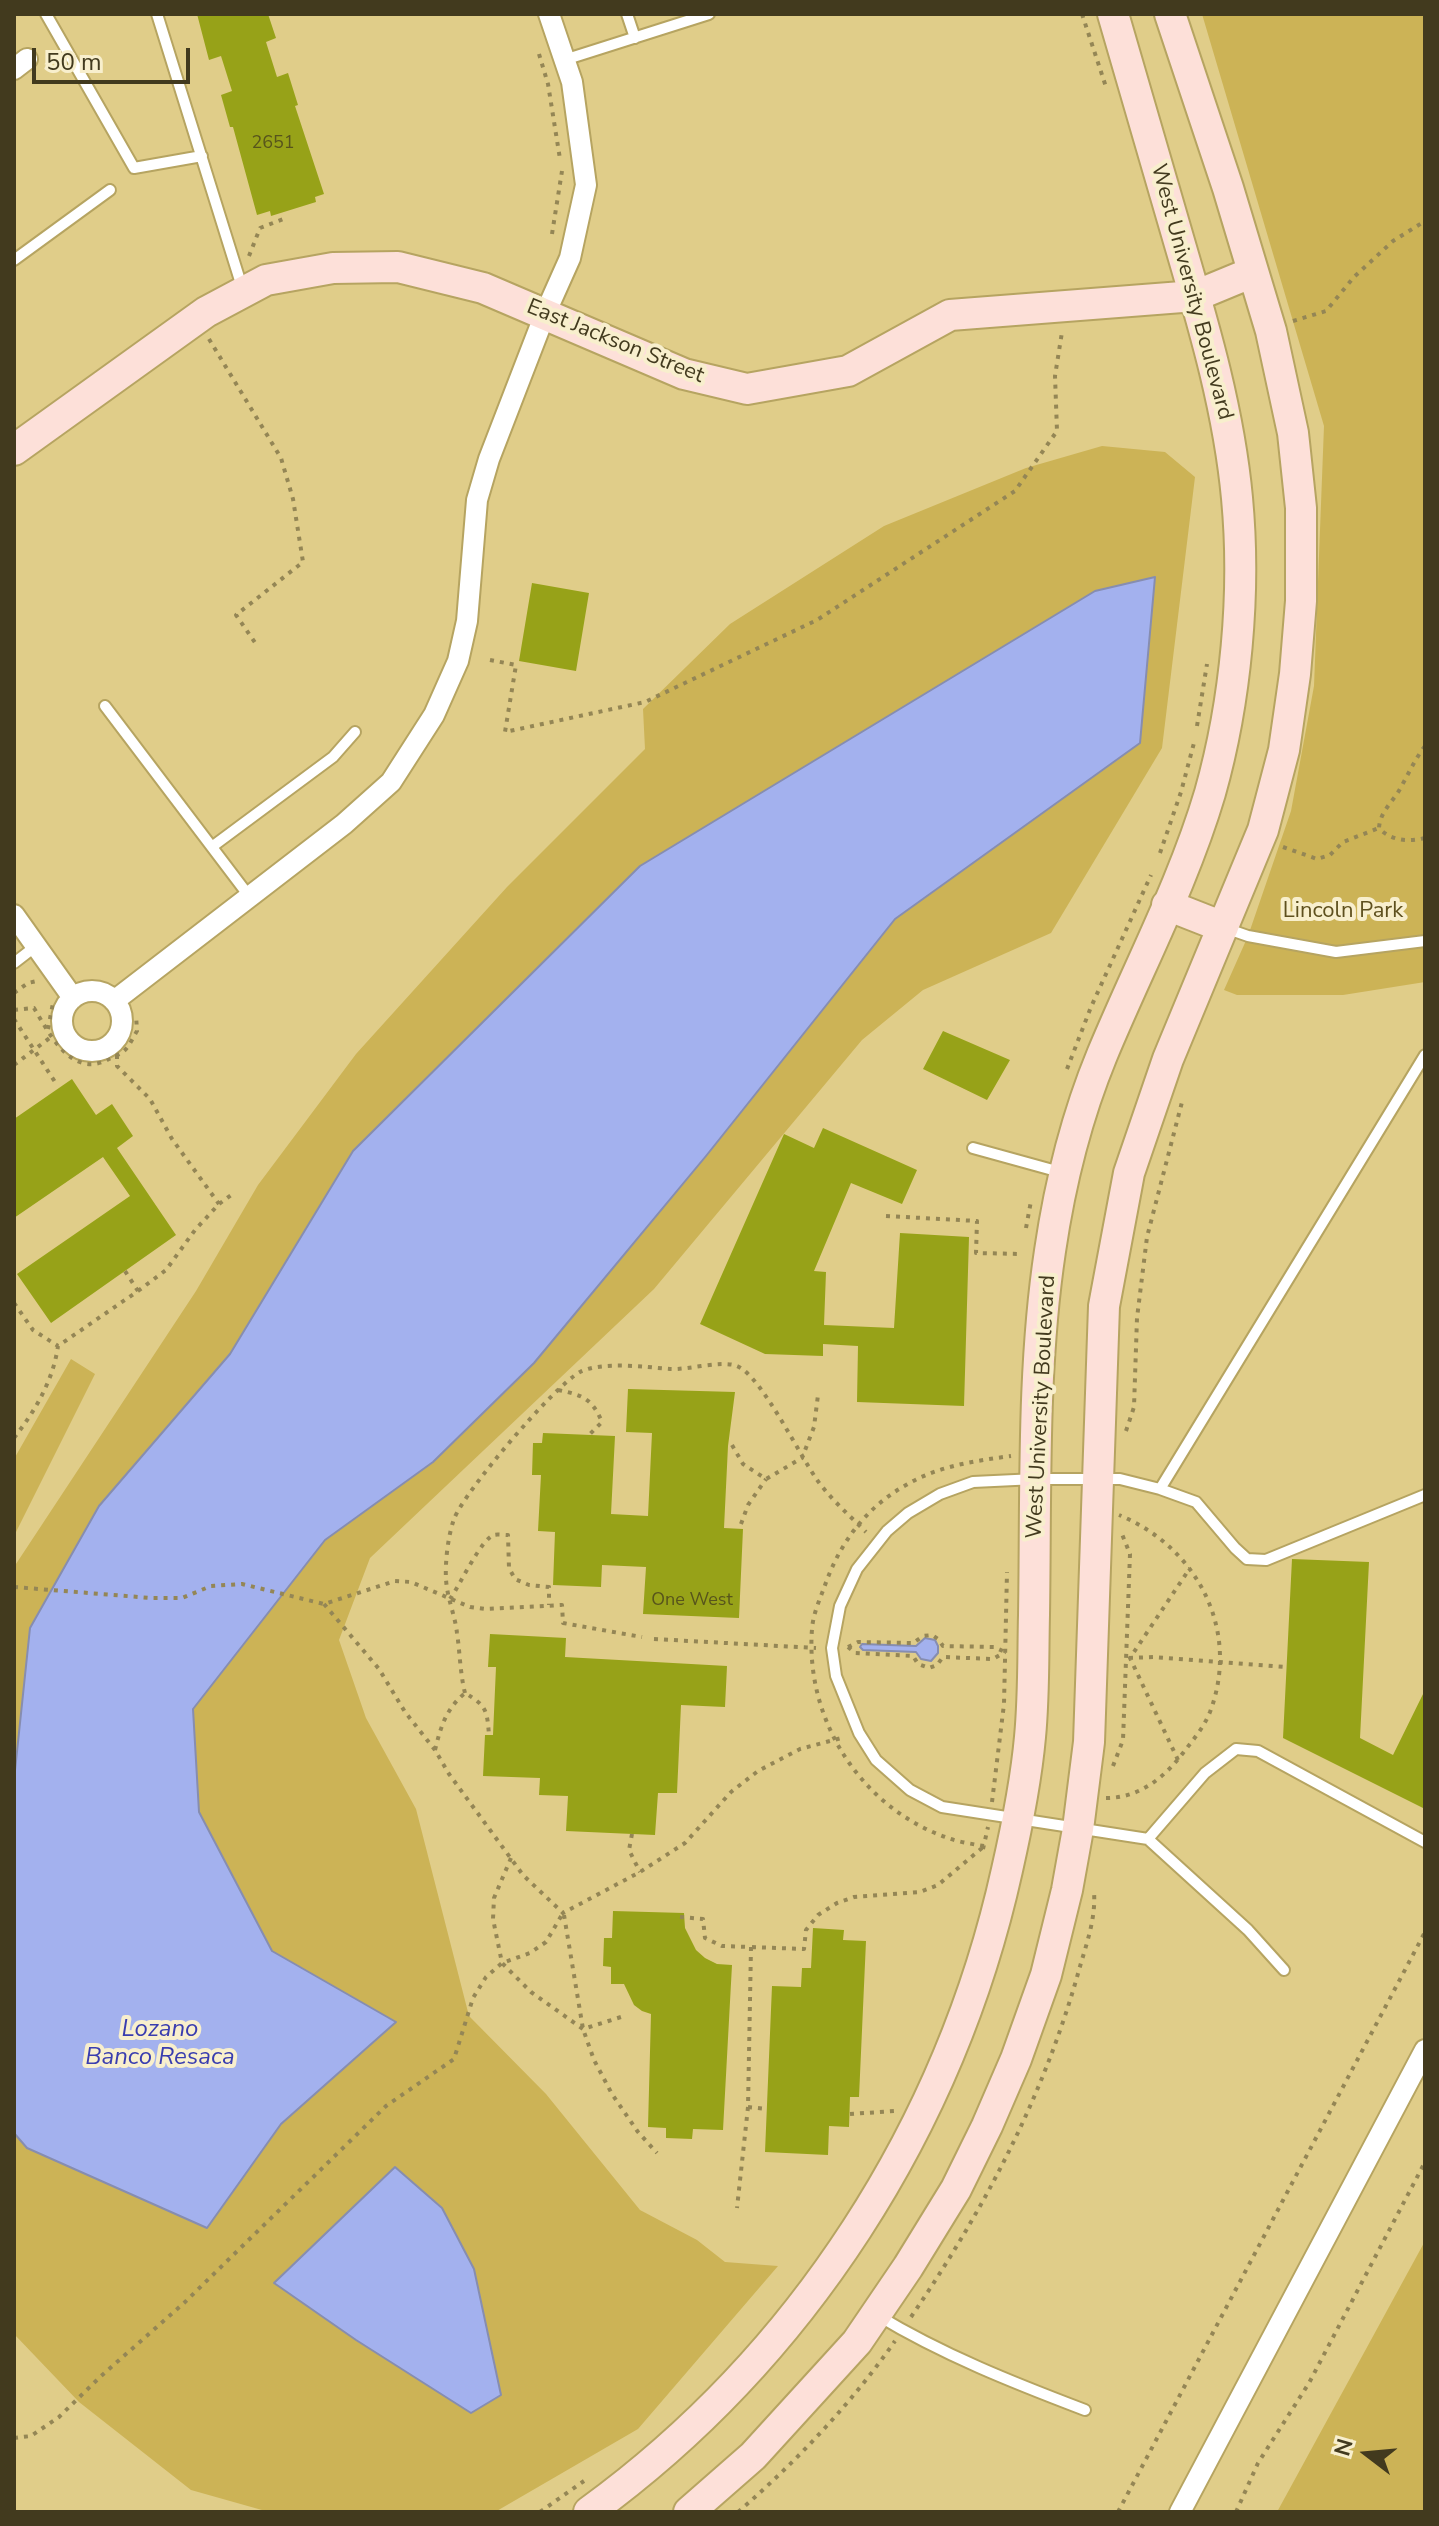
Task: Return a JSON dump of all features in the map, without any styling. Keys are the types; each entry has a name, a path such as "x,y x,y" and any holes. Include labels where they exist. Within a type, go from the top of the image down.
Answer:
{"main road":[{"name":"West University Boulevard","path":"589,2512 626,2485 719,2401 769,2347 828,2273 883,2190 925,2111 973,1994 1002,1893 1004,1817 1030,1737 1023,1479 1050,1250 1051,1170 1080,1113 1167,905 1169,867 1210,791 1228,707 1237,640 1240,568 1237,500 1224,409 1195,296 1113,14"},
{"path":"689,2512 753,2456 857,2342 956,2189 1016,2059 1046,1975 1067,1890 1088,1830 1089,1742 1109,1479 1104,1306 1129,1173 1168,1059 1263,830 1284,750 1301,601 1301,508 1293,433 1271,331 1228,188 1170,14"},
{"name":"East Jackson Street","path":"14,450 196,318 243,291 266,280 333,268 398,267 483,288 684,374 747,389 848,371 950,315 1195,296 1253,272"},
{"path":"1167,905 1223,927"}],"street":[{"path":"114,1001 344,824 391,782 434,715 458,661 467,621 477,500 489,459 570,258 586,185 572,82 549,14"},
{"path":"14,915 36,946 64,997 64,1032 76,1047 85,1051 103,1049 117,1037 122,1018 114,1001 94,991 64,997"},
{"path":"1180,2512 1425,2050"}],"lane":[{"path":"46,14 134,168 202,156"},
{"path":"157,14 243,291"},
{"path":"627,14 635,38"},
{"path":"564,60 690,17 709,14"},
{"path":"14,260 110,190"},
{"path":"105,706 249,896"},
{"path":"213,846 333,757 355,732"},
{"path":"1223,927 1248,936 1336,952 1425,941"},
{"path":"14,963 36,946"},
{"path":"1160,1489 1425,1055"},
{"path":"973,1148 1051,1170"},
{"path":"1284,1970 1248,1930 1148,1839 942,1807 910,1790 876,1760 859,1733 836,1676 832,1648 840,1606 857,1569 875,1543 908,1513 940,1494 973,1482 1109,1479 1160,1489 1196,1502 1247,1559 1266,1560 1425,1495"},
{"path":"1148,1839 1205,1773 1236,1749 1258,1751 1425,1842"},
{"path":"876,2314 927,2345 1085,2410"}],"path":[{"path":"535,42 548,84 562,174 552,235"},
{"path":"1271,331 1326,311 1354,277 1393,241 1425,221"},
{"path":"490,660 516,665 505,732 645,702 817,620 1015,491 1057,431 1055,376 1066,306"},
{"path":"205,333 281,458 296,515 303,562 236,615 256,644"},
{"path":"1169,867 1207,662"},
{"path":"1425,746 1379,820 1379,828 1386,836 1399,840 1425,838"},
{"path":"1286,835 1283,847 1317,859 1330,855 1343,842 1379,828"},
{"path":"1063,1082 1091,1007 1151,874"},
{"path":"14,993 28,983 41,980"},
{"path":"14,1065 50,1034 49,1017 64,997"},
{"path":"14,1010 34,1008 67,1055 80,1063 98,1064 124,1051 137,1031 136,1015"},
{"path":"14,1019 57,1085"},
{"path":"117,1055 117,1066 150,1099 172,1139 219,1204"},
{"path":"1123,1440 1134,1407 1137,1318 1147,1237 1183,1097"},
{"path":"1024,1240 1028,1213 1051,1170"},
{"path":"14,1438 33,1414 55,1367 58,1346 166,1270 195,1230 234,1193"},
{"path":"886,1216 977,1221 976,1253 1022,1254 1021,1260"},
{"path":"125,1271 138,1291"},
{"path":"14,1303 33,1330 58,1346"},
{"path":"465,1693 446,1578 454,1518 513,1438 558,1390 581,1372 628,1366 677,1370 738,1366 763,1390 802,1458 844,1513 875,1543"},
{"path":"558,1390 579,1395 596,1405 602,1422 589,1435"},
{"path":"741,1524 748,1505 766,1479 802,1458 814,1427 818,1395"},
{"path":"732,1445 743,1464 766,1479"},
{"path":"984,1846 948,1838 898,1813 868,1786 843,1757 834,1741 817,1690 812,1627 831,1568 858,1524 870,1511 906,1485 969,1461 1011,1456 1023,1479"},
{"path":"1109,1479 1118,1522 1130,1554 1123,1740 1111,1769"},
{"path":"1104,1798 1115,1798 1145,1788 1168,1772 1209,1714 1219,1662 1211,1605 1199,1579 1165,1541 1140,1524 1118,1515"},
{"path":"450,1599 484,1542 495,1534 508,1535 507,1556 515,1579 529,1585 549,1587 549,1605"},
{"path":"1128,1658 1190,1568"},
{"path":"680,1917 703,1919 705,1938 722,1946 804,1949 806,1930 818,1915 837,1903 854,1897 920,1892 938,1885 984,1846 1004,1817 1007,1572"},
{"path":"14,1587 182,1598 211,1586 242,1584 324,1604 395,1581 411,1582 470,1607 562,1605 563,1623 642,1637"},
{"path":"324,1604 363,1647 405,1712 523,1875 563,1913 583,2029 594,2060 612,2094 657,2153"},
{"path":"654,1639 832,1648 848,1647 858,1642 913,1643 923,1636 932,1635 943,1646 994,1647 1005,1652"},
{"path":"848,1647 855,1653 913,1656 918,1664 929,1668 937,1665 943,1657 993,1659 1005,1652"},
{"path":"1128,1658 1153,1657 1286,1667"},
{"path":"1128,1658 1178,1760"},
{"path":"465,1693 479,1701 487,1712 489,1735"},
{"path":"435,1750 451,1704 465,1693"},
{"path":"14,2438 31,2436 59,2417 224,2264 386,2106 454,2059 473,1998 486,1977 502,1963 530,1953 546,1942 563,1913 640,1872 685,1843 731,1792 758,1771 800,1749 859,1733"},
{"path":"1088,1830 1104,1798 1106,1784"},
{"path":"632,1834 629,1850 640,1872"},
{"path":"981,1860 984,1846"},
{"path":"511,1858 494,1898 493,1919 502,1963 531,1992 583,2029"},
{"path":"738,2512 783,2472 852,2396 902,2330 959,2245 988,2195 1043,2077 1073,1993 1092,1922 1093,1884"},
{"path":"1118,2512 1425,1932"},
{"path":"737,2208 748,2107 751,1947"},
{"path":"583,2029 621,2017"},
{"path":"748,2107 767,2109"},
{"path":"850,2114 896,2111 889,2123"},
{"path":"1236,2512 1258,2463 1309,2383 1425,2162"},
{"path":"540,2512 586,2479"}],"green space":[{"name":"Lincoln Park","path":"1202,14 1425,14 1425,982 1343,995 1237,995 1224,990 1248,936 1291,811 1314,686 1324,426"},
{"path":"1102,446 1165,452 1195,477 1162,748 1051,933 923,990 862,1040 654,1289 370,1558 339,1640 366,1718 416,1809 469,2016 546,2094 640,2210 697,2240 725,2262 778,2266 638,2429 495,2512 269,2512 191,2490 79,2402 14,2334 14,2133 28,2148 207,2228 281,2124 395,2022 272,1951 199,1812 193,1709 325,1540 433,1462 706,1156 895,919 1140,743 353,1151 230,1354 99,1506 14,1780 14,1567 196,1291 258,1185 356,1054 507,887 645,749 643,709 730,624 884,526 1026,468"},
{"path":"71,1359 95,1374 14,1536 14,1459"},
{"path":"1425,2241 1425,2512 1277,2512"}],"water":[{"name":"Lozano Banco Resaca","path":"1155,577 1140,743 895,919 706,1156 534,1363 433,1462 325,1540 193,1709 199,1812 272,1951 396,2022 281,2124 207,2228 27,2148 14,2133 14,1780 30,1628 99,1506 230,1354 353,1151 640,866 1095,591"},
{"path":"925,1638 935,1640 938,1646 938,1653 931,1661 921,1659 916,1652 863,1650 860,1647 862,1644 916,1646"},
{"path":"395,2167 442,2208 474,2269 501,2395 471,2413 356,2340 274,2283"}],"building":[{"path":"197,14 268,14 276,38 266,42 277,77 288,73 298,105 295,106 324,194 315,197 316,202 271,216 270,211 257,215 221,95 232,91 221,56 209,60"},
{"path":"532,583 589,593 576,671 519,661"},
{"path":"943,1031 1010,1060 987,1100 923,1069"},
{"path":"72,1079 96,1115 112,1104 133,1136 117,1148 176,1235 51,1323 17,1274 130,1196 103,1157 14,1218 14,1119"},
{"path":"823,1128 917,1170 902,1204 851,1183 814,1271 826,1272 824,1325 894,1328 900,1233 969,1237 964,1406 857,1402 858,1346 823,1344 823,1356 765,1354 700,1324 784,1134 814,1148"},
{"path":"628,1389 735,1392 728,1446 724,1528 743,1529 739,1618 643,1614 646,1567 602,1565 601,1587 553,1585 555,1532 538,1531 541,1475 532,1475 533,1443 542,1443 543,1433 615,1436 611,1514 648,1516 652,1433 626,1432"},
{"path":"1292,1559 1369,1562 1360,1738 1393,1755 1425,1690 1425,1809 1283,1738"},
{"path":"490,1634 566,1638 565,1657 727,1666 725,1707 681,1705 677,1793 658,1793 655,1835 566,1831 568,1796 539,1795 540,1778 483,1776 485,1735 493,1735 496,1667 488,1667"},
{"path":"613,1911 684,1913 685,1928 696,1950 717,1964 732,1965 723,2130 693,2129 692,2139 666,2138 666,2128 648,2127 651,2014 634,2005 624,1984 611,1984 611,1967 603,1966 604,1938 612,1938"},
{"path":"813,1928 844,1930 843,1940 866,1941 859,2097 850,2097 849,2127 829,2126 828,2155 765,2152 772,1986 801,1987 802,1968 811,1968"}]}
